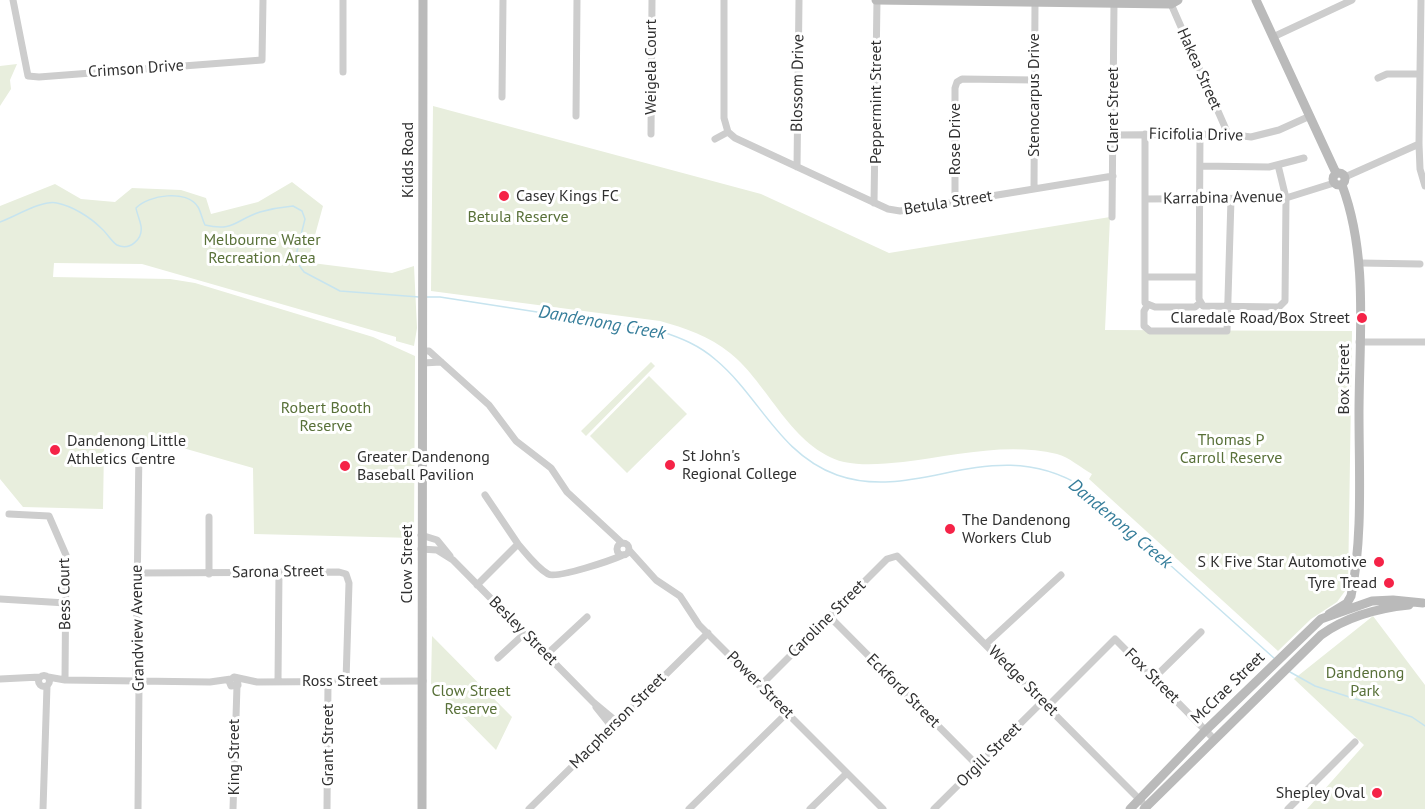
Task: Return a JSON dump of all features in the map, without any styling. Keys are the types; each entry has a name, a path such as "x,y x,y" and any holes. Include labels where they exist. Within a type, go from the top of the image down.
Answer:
{"main road":[{"name":"Kidds Road","path":"423,0 423,319"},
{"path":"877,0 1174,2"},
{"name":"Box Street","path":"1256,0 1353,214 1360,263 1355,576 1358,604"},
{"name":"Clow Street","path":"422,809 423,319"},
{"name":"Box Street","path":"1329,614 1350,600 1355,576"},
{"name":"McCrae Street","path":"1130,809 1145,806 1213,738 1271,675 1290,650 1329,614 1358,604 1389,599 1424,603"},
{"path":"1344,622 1387,608 1424,603"},
{"path":"1344,622 1352,616 1358,604"},
{"name":"McCrae Street","path":"1145,806 1206,730 1321,635 1344,622"}],"street":[{"name":"Crimson Drive","path":"13,0 27,76 39,77 262,60 263,0"},
{"path":"343,0 343,72"},
{"path":"502,97 503,0"},
{"path":"576,116 578,0"},
{"name":"Weigela Court","path":"651,134 652,0"},
{"path":"715,139 728,132 724,118 724,0"},
{"name":"Blossom Drive","path":"797,167 799,0"},
{"name":"Peppermint Street","path":"874,203 877,0"},
{"path":"1273,37 1352,0"},
{"path":"1420,0 1419,144 1420,169 1425,186"},
{"name":"Stenocarpus Drive","path":"1034,189 1035,2"},
{"name":"Hakea Street","path":"1174,2 1228,134"},
{"name":"Claret Street","path":"1112,217 1114,3"},
{"path":"1378,78 1387,74 1420,74"},
{"name":"Rose Drive","path":"955,202 955,88 957,82 962,79 1034,80"},
{"name":"Ficifolia Drive","path":"1114,135 1228,134 1251,137 1279,130 1310,116"},
{"name":"Betula Street","path":"728,132 735,138 874,203 897,211 1113,176"},
{"path":"1145,134 1144,300 1147,306"},
{"path":"1200,134 1200,303"},
{"name":"Karrabina Avenue","path":"1145,199 1286,198 1339,179 1419,144"},
{"path":"1200,166 1278,165 1304,158"},
{"path":"1200,303 1203,306 1279,307 1285,302 1286,198 1278,165"},
{"path":"1147,306 1144,311 1146,330 1227,331 1231,199"},
{"path":"1360,263 1420,264"},
{"path":"1144,277 1199,277"},
{"path":"1147,306 1195,307 1200,303"},
{"path":"1359,342 1425,342"},
{"name":"Power Street","path":"423,351 429,351 489,405 516,441 551,468 567,492 611,532 622,550 640,561 656,580 680,596 694,619 883,809"},
{"path":"423,363 441,362"},
{"name":"Grandview Avenue","path":"138,809 139,447"},
{"path":"485,495 518,544 545,572 552,575 606,560 622,550"},
{"name":"Bess Court","path":"9,514 43,514 52,519 66,555 65,680"},
{"path":"208,574 209,517"},
{"name":"Besley Street","path":"421,535 437,540 477,585 615,724"},
{"path":"477,585 518,544"},
{"name":"Besley Street","path":"421,549 437,550 453,560"},
{"name":"Caroline Street","path":"761,685 887,559 895,555"},
{"name":"Wedge Street","path":"895,555 902,559 1145,806"},
{"path":"278,681 279,572"},
{"name":"Sarona Street","path":"137,573 339,572 346,574 349,583 346,681"},
{"path":"986,644 1061,575"},
{"path":"0,598 66,603"},
{"name":"Eckford Street","path":"829,616 978,766"},
{"path":"546,655 587,617"},
{"path":"1154,678 1201,632"},
{"path":"498,658 525,633"},
{"name":"Macpherson Street","path":"529,809 708,633"},
{"name":"Orgill Street","path":"934,809 1115,639"},
{"name":"Fox Street","path":"1115,639 1213,738"},
{"name":"Ross Street","path":"0,679 44,682 65,680 234,684 278,681 423,681"},
{"name":"Grant Street","path":"327,809 328,681"},
{"path":"43,809 44,682"},
{"name":"King Street","path":"234,684 234,809"},
{"path":"689,809 788,712"},
{"path":"1288,809 1355,742"},
{"path":"810,809 847,773"}],"green space":[{"path":"17,64 10,80 11,89 0,106 0,66"},
{"path":"433,106 761,194 889,253 1110,217 1105,330 1352,331 1348,587 1337,602 1311,619 1278,651 1089,479 1092,474 1061,455 1018,449 980,451 903,462 866,464 844,462 826,455 810,444 795,430 744,366 722,347 696,333 660,321 431,291"},
{"name":"Robert Booth Reserve","path":"292,182 323,206 309,257 312,263 392,273 414,266 417,328 414,346 396,341 396,337 142,264 54,263 53,277 170,279 195,283 373,337 415,356 414,538 254,534 253,468 176,446 104,447 103,509 23,507 0,479 0,206 55,184 81,199 115,202 132,188 181,190 206,198 211,214 258,202"},
{"path":"651,362 655,366 586,436 581,431"},
{"path":"649,376 687,414 627,473 590,436"},
{"name":"Dandenong Park","path":"1373,616 1425,685 1425,809 1307,809 1364,745 1294,679"},
{"name":"Clow Street Reserve","path":"432,636 512,717 496,750 431,684"}],"waterway":[{"name":"Dandenong Creek","path":"0,222 37,206 51,202 57,203 86,216 97,224 115,244 127,246 135,243 141,231 136,208 158,197 177,196 193,201 205,225 215,227 229,226 260,212 293,206 302,211 305,219 297,251 298,264 304,272 340,291 419,297"},
{"name":"Dandenong Creek","path":"427,297 440,297 660,331 682,339 710,355 731,375 771,424 800,453 817,466 837,475 867,482 897,481 987,466 1018,466 1050,472 1083,487 1275,659"},
{"name":"Dandenong Creek","path":"1290,672 1315,686 1412,717 1425,726"}],"place":[{"name":"Casey Kings FC","path":"504,196"},
{"name":"Claredale Road/Box Street","path":"1362,318"},
{"name":"Dandenong Little Athletics Centre","path":"55,450"},
{"name":"St John's Regional College","path":"670,465"},
{"name":"Greater Dandenong Baseball Pavilion","path":"345,466"},
{"name":"The Dandenong Workers Club","path":"950,529"},
{"name":"S K Five Star Automotive","path":"1379,562"},
{"name":"Tyre Tread","path":"1389,583"},
{"name":"Shepley Oval","path":"1377,793"}],"park label":[{"name":"Betula Reserve","path":"518,217"},
{"name":"Melbourne Water Recreation Area","path":"262,249"},
{"name":"Thomas P Carroll Reserve","path":"1231,449"}]}
